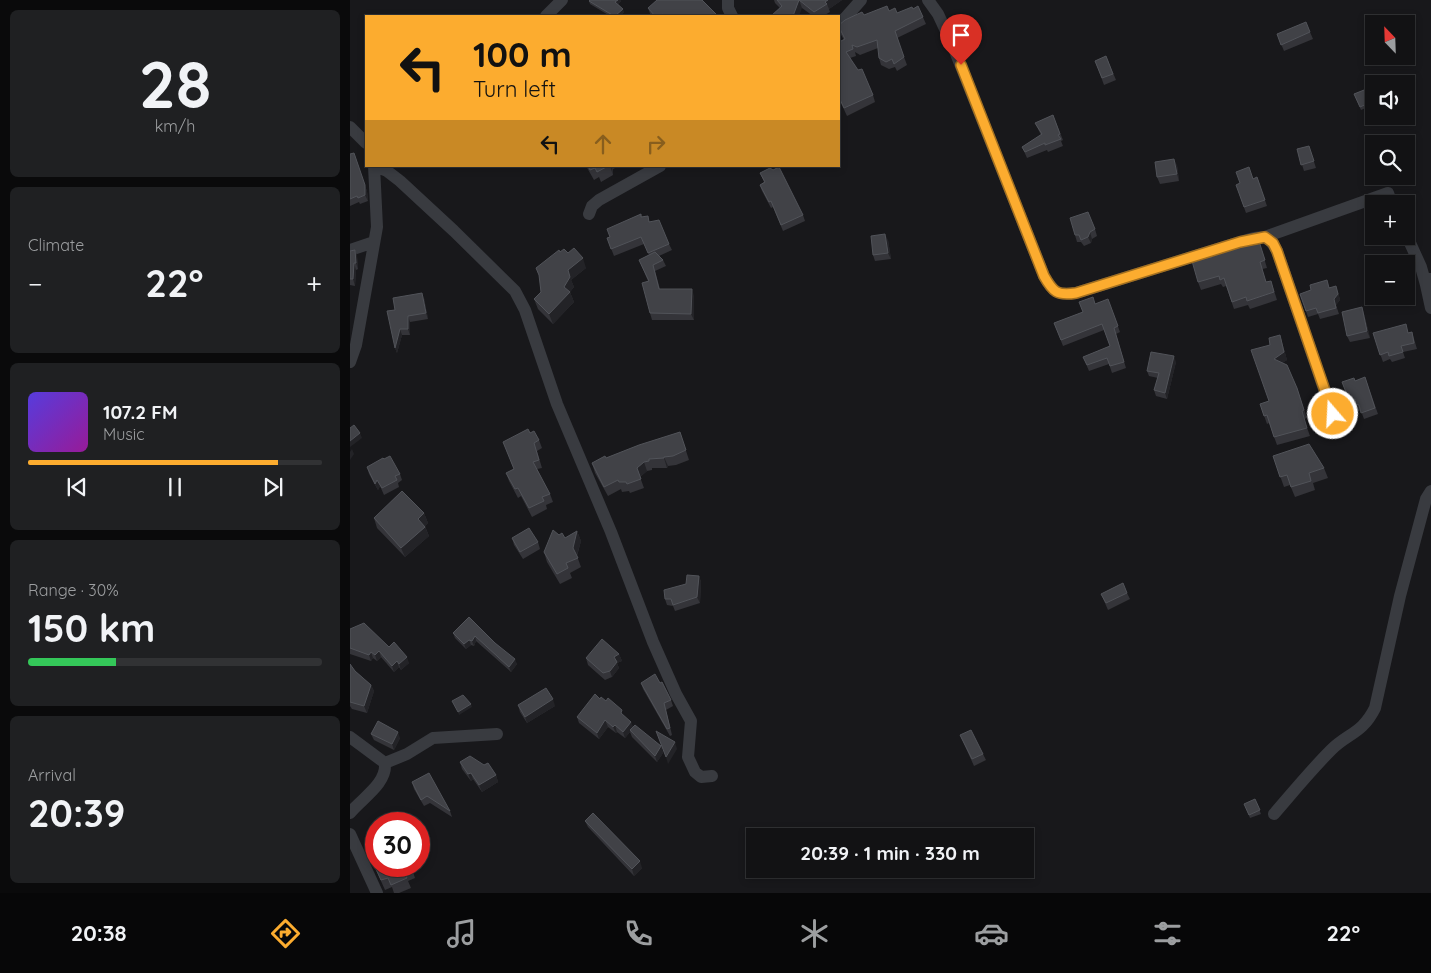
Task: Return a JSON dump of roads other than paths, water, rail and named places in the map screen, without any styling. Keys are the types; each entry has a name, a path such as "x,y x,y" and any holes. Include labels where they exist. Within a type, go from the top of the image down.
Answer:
{"street":[{"path":"547,15 562,0"},
{"path":"728,0 728,8 732,15"},
{"path":"840,24 861,0"},
{"path":"928,0 938,14 954,46 1044,276 1056,293 1067,295 1082,292 1240,242 1265,237 1365,201"},
{"path":"350,126 365,142"},
{"path":"350,362 356,346 377,226 374,167"},
{"path":"376,167 400,181 515,291 525,310 557,404 611,532 653,642 690,721 688,757 695,772 701,777 712,776"},
{"path":"589,214 592,206 599,200 658,167"},
{"path":"1265,237 1273,243 1277,251 1339,432"},
{"path":"350,250 374,242"},
{"path":"1411,245 1429,282 1431,308"},
{"path":"1274,814 1332,748 1362,728 1370,719 1375,708 1400,596 1426,499 1431,491"},
{"path":"385,763 407,754 433,738 497,734"},
{"path":"350,737 385,763 386,770 379,782 350,813"},
{"path":"350,834 377,893"}]}
